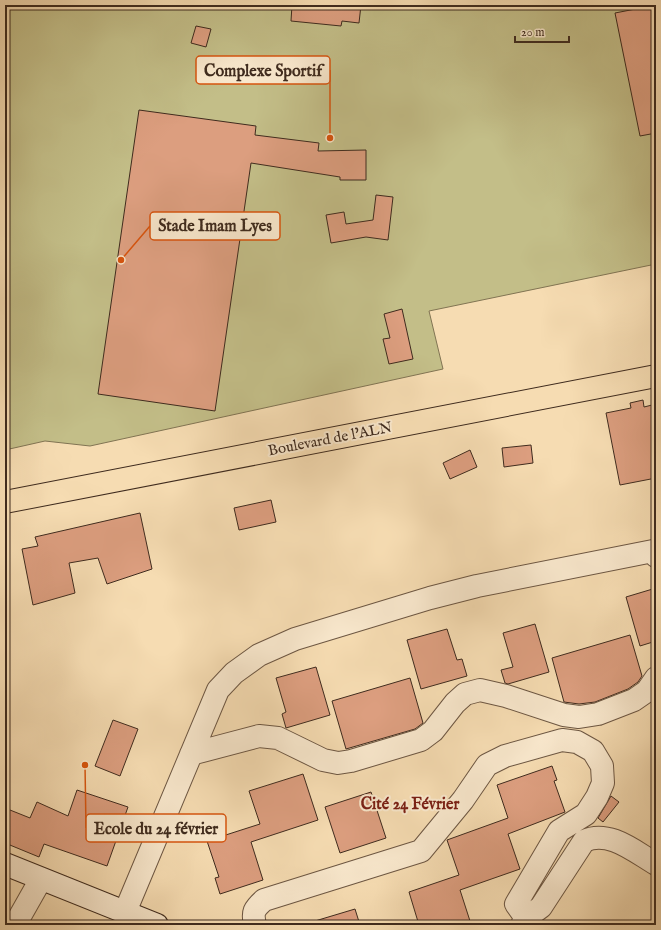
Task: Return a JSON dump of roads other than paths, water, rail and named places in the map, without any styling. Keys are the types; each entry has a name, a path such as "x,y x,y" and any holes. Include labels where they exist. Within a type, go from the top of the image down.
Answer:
{"main road":[{"name":"Boulevard de l'ALN","path":"5,502 656,376"}],"street":[{"path":"125,912 218,690 234,673 259,655 295,639 430,598 477,586 653,551 656,556"},
{"path":"191,754 259,736 270,736 278,738 323,760 338,763 351,761 421,740 433,731 455,703 465,694 480,690 506,696 564,715 580,717 598,714 634,700 647,691 656,678"},
{"path":"256,925 253,915 254,909 264,900 421,851 463,800 487,766 506,756 562,740 577,742 593,751 602,766 603,783 597,797 586,814 559,831 548,846 516,904 524,921 541,907 584,841 592,837 606,837 656,864"},
{"path":"5,864 157,925"},
{"path":"15,925 41,879"}],"place":[{"name":"Complexe Sportif","path":"330,138"},
{"name":"Stade Imam Lyes","path":"121,260"},
{"name":"Ecole du 24 février","path":"85,765"}],"district":[{"name":"Cité 24 Février","path":"410,805"}]}
